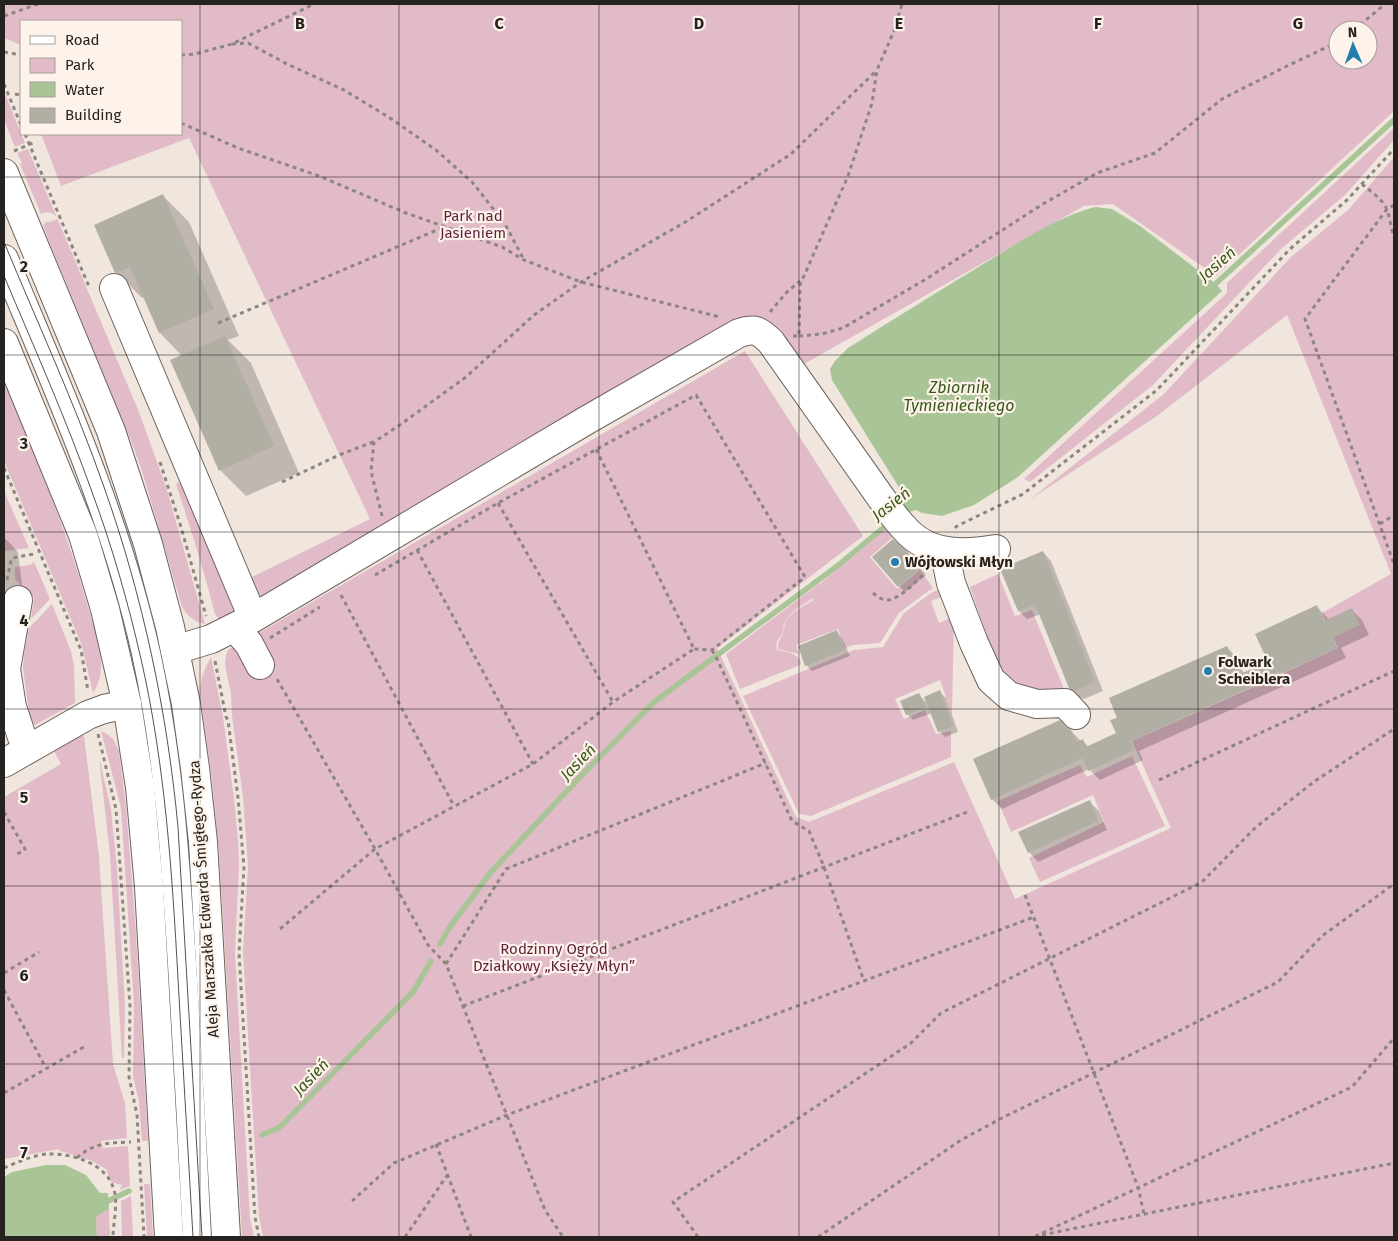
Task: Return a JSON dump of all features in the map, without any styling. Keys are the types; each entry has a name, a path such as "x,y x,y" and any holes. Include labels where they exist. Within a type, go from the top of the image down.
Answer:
{"main road":[{"name":"Aleja Marszałka Edwarda Śmigłego-Rydza","path":"7,166 120,456 157,575 176,650 194,759 203,842 226,1237"},
{"path":"4,259 71,419 98,490 125,572 151,681 166,769 175,853 198,1237"},
{"path":"102,288 255,647"},
{"path":"176,650 211,639 255,647 387,538 730,338 748,331 760,332 771,342 895,517 910,535 940,550 954,552 982,551 996,548"},
{"path":"4,343 83,535 105,609 127,704 140,787 149,887 169,1237"},
{"path":"940,550 947,564 951,583 974,643 991,680 1009,696 1037,704 1065,703 1076,715"},
{"path":"12,593 6,669 12,707 22,736 30,748"},
{"path":"4,764 93,713 127,704"}],"path":[{"path":"4,16 38,4"},
{"path":"182,55 195,54 232,44 314,4"},
{"path":"799,336 800,285 848,176 872,103 877,70 894,32 902,4"},
{"path":"1366,20 1385,4"},
{"path":"232,44 248,43 287,64 344,90 390,118 436,150 473,183 505,224 524,260"},
{"path":"802,280 787,292 760,332 799,336 822,334 843,328 926,279 1050,199 1098,173 1155,153 1222,99 1328,47"},
{"path":"4,52 20,54"},
{"path":"282,482 339,455 374,442 397,427 466,377 534,315 580,282 687,220 791,154 877,70"},
{"path":"4,84 20,123"},
{"path":"15,94 20,95"},
{"path":"182,123 238,148 319,176 406,213 502,247 524,260 580,282 720,316"},
{"path":"25,135 102,288"},
{"path":"7,166 29,144 35,142"},
{"path":"940,550 957,526 1023,494 1157,390 1290,249 1347,200 1394,149"},
{"path":"1362,184 1387,209 1394,237"},
{"path":"1394,205 1387,209 1305,319 1394,564"},
{"path":"218,323 444,226"},
{"path":"280,929 375,849 533,764 613,702 694,649 712,650 805,577 696,394 498,502 375,575"},
{"path":"374,442 371,471 387,538"},
{"path":"596,449 694,649"},
{"path":"159,459 181,527 206,618"},
{"path":"4,468 81,650 93,713 116,809 130,1006 129,1077 137,1115 144,1237"},
{"path":"498,502 613,702"},
{"path":"1380,524 1394,515"},
{"path":"417,550 533,764"},
{"path":"10,561 12,558 34,554"},
{"path":"4,559 10,561"},
{"path":"10,561 12,593"},
{"path":"873,593 880,599 894,599 925,573"},
{"path":"349,590 340,595 454,806"},
{"path":"324,605 255,647 375,849 428,946 446,964 545,1210 563,1237"},
{"path":"712,650 792,821 809,831 824,867 864,981"},
{"path":"214,652 228,720 242,840 244,867 239,953 255,1217 259,1237"},
{"path":"1159,780 1394,671"},
{"path":"698,1237 673,1202 911,1043 941,1013 1202,882 1256,827 1315,781 1394,729"},
{"path":"446,964 506,869 766,762"},
{"path":"463,1006 970,811"},
{"path":"4,812 25,849 14,855"},
{"path":"818,1237 961,1140 1278,982 1322,936 1394,884"},
{"path":"1024,894 1138,1187 1144,1214"},
{"path":"352,1201 394,1163 436,1144 507,1115 1034,917"},
{"path":"4,973 39,952"},
{"path":"4,990 46,1068"},
{"path":"1035,1237 1352,1087 1394,1038"},
{"path":"4,1093 87,1044"},
{"path":"77,1158 87,1150 102,1143 132,1142"},
{"path":"436,1144 471,1237"},
{"path":"4,1168 17,1162 47,1154 77,1158 96,1165 105,1172 113,1188 116,1206 113,1237"},
{"path":"1035,1237 1394,1163"},
{"path":"405,1237 448,1174"}],"green space":[{"name":"Park nad Jasieniem","path":"4,4 1394,4 1394,111 1216,276 1113,204 1084,206 804,364 762,317 752,315 260,601 244,581 370,519 189,138 61,186 41,135 182,135 182,20 20,20 20,45 4,38"},
{"path":"4,91 20,135 22,135 25,143 15,147 4,120"},
{"path":"1394,128 1394,140 1345,195 1282,248 1153,385 1030,482 1024,479 1227,293 1227,283"},
{"path":"28,149 57,218 50,212 41,214 17,153"},
{"name":"Rodzinny Ogród Działkowy „Księży Młyn”","path":"1394,157 1394,1237 263,1237 259,1217 243,952 248,866 243,797 232,716 231,694 225,665 228,650 236,648 257,634 745,351 863,536 717,648 796,817 809,822 954,762 1015,899 1171,828 1132,741 1338,648 1322,613 1391,574 1287,315 1157,416 1029,500 1164,394 1290,258 1348,210"},
{"path":"58,219 139,412 167,490 205,624 192,618 182,607 134,448 43,225 45,222"},
{"path":"4,382 38,463 69,545 96,632 100,648 101,668 98,683 93,693 81,643 4,461"},
{"path":"184,480 238,611 223,619 219,619 215,614 202,565 176,484"},
{"path":"4,491 29,548 4,551"},
{"path":"885,528 893,537 870,557 897,589 920,570 933,588 899,613 880,643 853,645 845,648 838,629 796,645 799,654 778,649 778,643 783,633 787,619 784,622 783,632 778,640 777,650 796,656 801,662 800,665 740,689 726,654 820,583 822,585 821,583","holes":["813,598 813,600 788,617 790,614"]},
{"path":"34,562 50,599 31,619 34,598 15,579 15,567 30,565"},
{"path":"998,574 1015,616 1032,610 1066,694 1036,697 1001,675 970,587"},
{"path":"944,587 946,595 931,601 939,623 954,616 952,714 940,680 895,699 904,719 925,710 936,734 951,731 951,757 811,816 799,814 743,696 854,650 883,647 904,613 931,593"},
{"path":"52,604 71,651 74,665 75,703 35,725 30,720 23,668 24,654 29,628"},
{"path":"211,657 223,717 238,840 239,866 235,953 250,1218 254,1237 242,1237 219,852 212,780 200,694 203,675"},
{"path":"101,731 113,739 119,751 126,806 136,933 148,1141 142,1141 139,1102 133,1076 134,1005 121,808"},
{"path":"80,735 84,736 99,856 113,1064 125,1103 127,1138 101,1141 103,1148 128,1146 130,1186 120,1190 122,1185 111,1182 106,1169 90,1160 60,1151 59,1149 4,1159 4,797 61,764 54,751"},
{"path":"1132,756 1165,826 1040,882 1029,858 1104,822 1093,795 1011,832 998,801 1080,765 1087,777"},
{"path":"99,757 111,809 117,868 125,1006 124,1058 122,1058 110,855"},
{"path":"144,1184 150,1184 153,1237 147,1237"},
{"path":"131,1196 133,1237 122,1237 121,1201"},
{"path":"109,1209 110,1237 97,1237 96,1217"}],"water":[{"name":"Zbiornik Tymienieckiego","path":"1095,207 1112,209 1140,226 1216,284 1222,291 1018,477 974,505 942,516 922,513 916,510 907,513 902,507 905,497 832,380 830,369 848,348 1015,244 1041,229 1081,211"},
{"path":"46,1165 65,1165 86,1175 100,1193 108,1193 109,1209 96,1217 97,1237 4,1237 4,1177 12,1172"}],"building":[{"path":"163,194 214,309 159,333 130,267 115,273 94,225"},
{"path":"225,336 274,446 219,471 170,360"},
{"path":"893,539 907,551 921,568 898,587 872,557"},
{"path":"1043,551 1095,682 1074,691 1069,688 1035,604 1018,611 1000,569"},
{"path":"1317,605 1324,621 1352,608 1360,625 1332,638 1337,648 1130,741 1134,750 1088,771 1083,758 991,800 973,759 1060,720 1071,730 1077,742 1083,739 1086,747 1116,733 1110,720 1117,718 1109,698 1227,646 1240,674 1268,662 1255,634"},
{"path":"837,630 845,650 805,666 798,646"},
{"path":"940,690 953,726 938,732 924,697"},
{"path":"919,693 926,707 906,715 900,701"},
{"path":"1090,800 1098,821 1028,853 1018,832"}],"waterway":[{"name":"Jasień","path":"1211,288 1394,120"},
{"name":"Jasień","path":"440,944 449,928 491,872 580,777 654,702 836,567 889,523"},
{"name":"Jasień","path":"262,1135 280,1127 413,992 431,961"},
{"name":"Jasień","path":"104,1203 129,1191"}],"tram line":[{"path":"4,242 93,456 118,528 152,655 167,740 178,827 202,1237"},
{"path":"4,276 61,410 99,512 125,595 149,698 162,778 170,858 193,1237"}],"place":[{"name":"Wójtowski Młyn","path":"895,562"},
{"name":"Folwark Scheiblera","path":"1208,671"}]}
